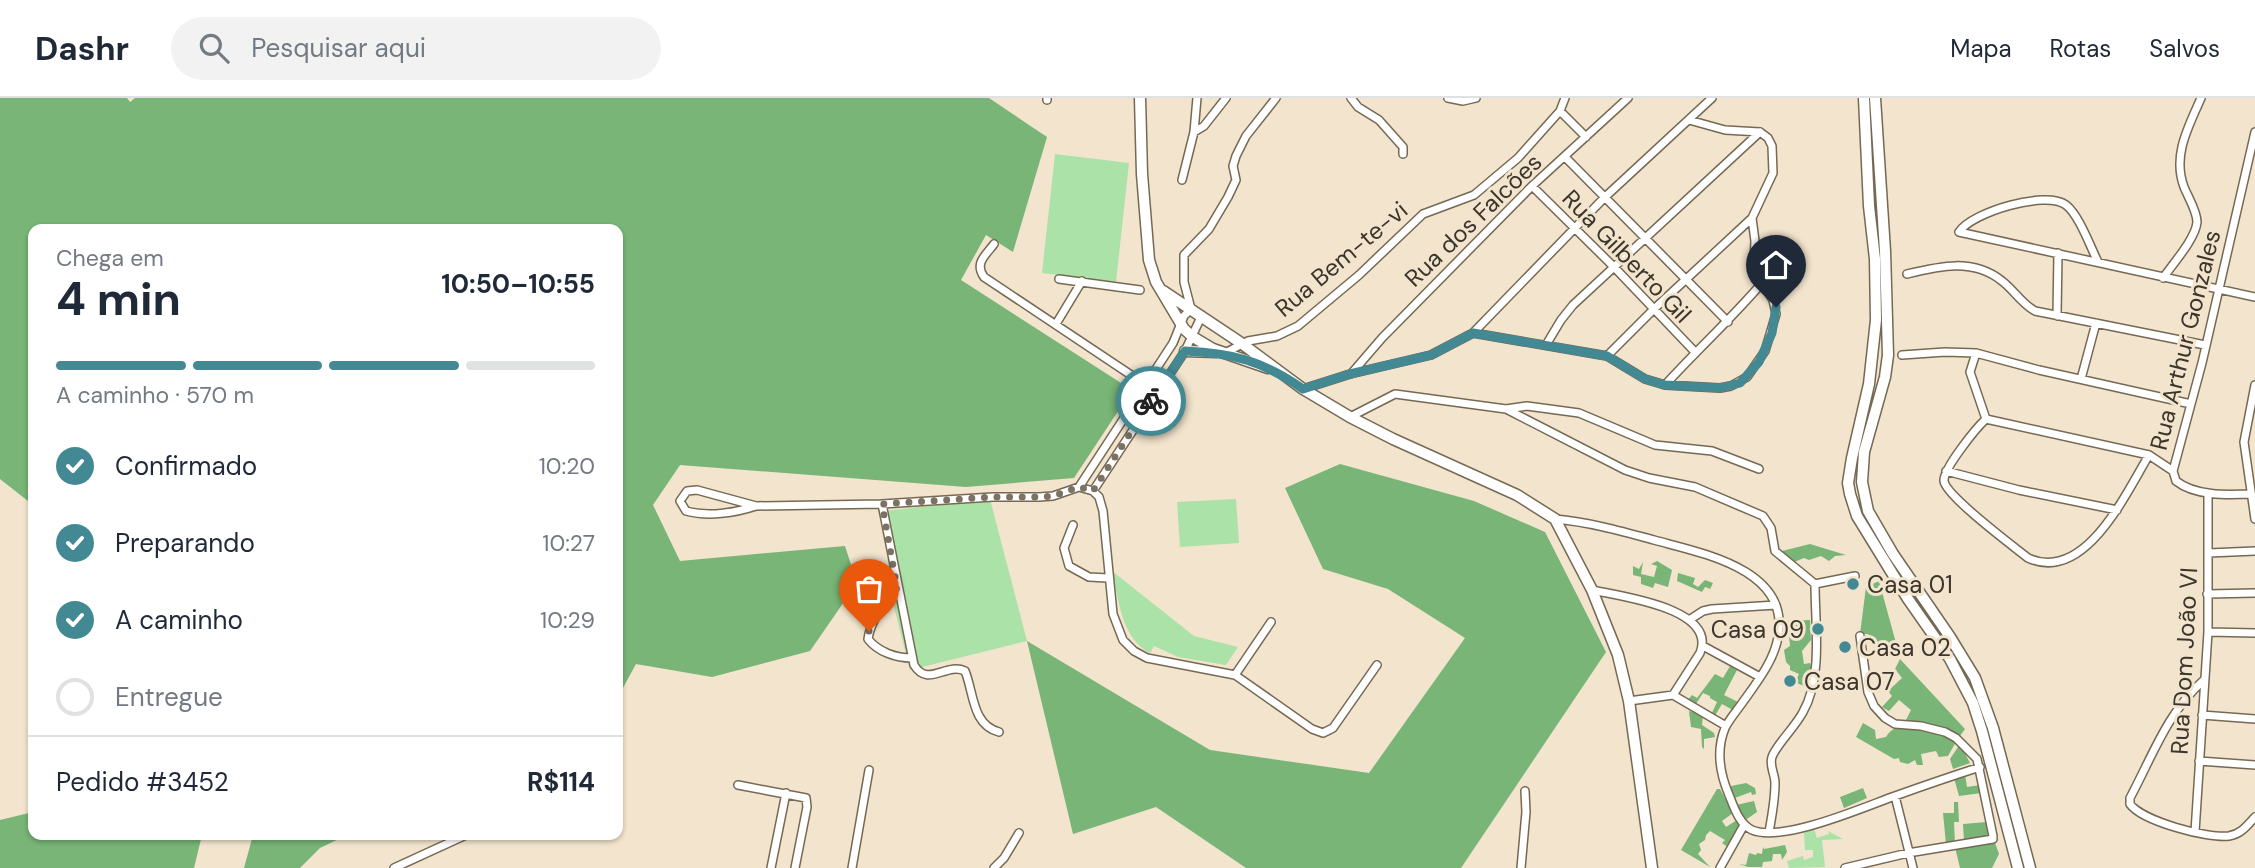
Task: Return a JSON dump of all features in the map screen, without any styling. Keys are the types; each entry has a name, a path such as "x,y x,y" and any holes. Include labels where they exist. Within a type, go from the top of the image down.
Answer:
{"main road":[{"path":"1140,98 1142,174 1151,271 1181,324 1193,337 1225,353 1278,372"},
{"path":"1864,98 1875,259 1876,320 1869,384 1848,482 1850,494 1857,516 1950,659 1973,703 2018,868"},
{"path":"1875,98 1885,251 1888,355 1885,377 1864,452 1862,482 1868,511 1893,554 1975,678 1993,728 2030,868"},
{"path":"1163,291 1241,343 1303,389 1350,417 1415,450 1517,495 1555,519 1592,590 1618,655 1629,701 1651,868"},
{"path":"1185,351 1225,353"}],"street":[{"path":"1182,180 1194,132 1197,98"},
{"path":"1194,132 1204,125 1226,98"},
{"path":"1079,487 1173,343 1186,313 1191,309 1184,282 1184,255 1209,229 1228,197 1236,180 1233,166 1236,156 1246,136 1276,98"},
{"path":"1351,98 1358,107 1380,120 1403,147 1404,154"},
{"path":"1448,98 1463,102 1476,98"},
{"name":"Rua Bem-te-vi","path":"1225,353 1241,343 1277,336 1298,326 1359,275 1423,214 1474,195 1502,173 1560,111 1565,98"},
{"name":"Rua dos Falcões","path":"1350,374 1532,186 1628,98"},
{"path":"1303,389 1350,374 1431,355 1473,333 1604,198 1712,98"},
{"path":"2163,278 2196,228 2195,215 2180,176 2180,159 2183,140 2201,98"},
{"path":"1560,111 1586,137"},
{"path":"1607,356 1752,218 1774,166 1772,146 1760,132 1725,130 1689,120"},
{"path":"1546,345 1573,305 1760,132"},
{"name":"Rua Arthur Gonzales","path":"2250,494 2208,493 2182,486 2176,481 2173,471 2255,132"},
{"path":"1565,157 1684,281 1728,322"},
{"name":"Rua Gilberto Gil","path":"1532,186 1695,352"},
{"path":"2098,262 2074,213 2060,201 2049,199 2000,208 1961,227 1960,233 2255,297"},
{"path":"1473,333 1607,356 1645,379 1665,385 1720,388 1731,386 1747,377 1765,351 1776,314 1773,300 1754,263 1752,218"},
{"path":"994,244 980,263 979,270 984,276 1146,384"},
{"path":"2057,316 2058,253"},
{"path":"1907,274 1954,264 1972,267 1990,273 2004,282 2026,306 2057,316 2205,345"},
{"path":"1059,279 1140,290"},
{"path":"1056,324 1082,281"},
{"path":"1665,385 1695,352 1728,322 1762,283"},
{"path":"1093,491 1185,351 1201,317"},
{"path":"2081,379 2096,323"},
{"path":"1173,343 1185,351"},
{"path":"1976,353 1970,372 1986,419"},
{"path":"1902,355 1976,353 2191,404"},
{"path":"2255,385 2244,442 2255,519"},
{"path":"1140,393 1151,400"},
{"path":"1350,417 1395,394 1506,409 1527,406 1580,414 1655,445 1712,452 1759,469"},
{"path":"1506,409 1625,470 1649,478 1695,487 1763,516 1771,528 1775,551 1815,584"},
{"path":"1986,419 2149,455 2173,471"},
{"path":"1986,419 1945,471 1947,491 2028,558 2039,563 2076,554 2097,537 2117,510 2149,455"},
{"path":"1945,471 2019,490 2117,510"},
{"path":"756,506 738,499 691,489 680,501 682,508 694,513 736,512 756,506 882,504 1053,496 1079,487 1093,491 1099,497 1103,511 1108,578 1118,631 1134,651 1156,661 1235,676 1312,729 1323,733 1333,728 1377,665"},
{"name":"Rua Dom João VI","path":"2195,832 2208,632 2208,493"},
{"path":"882,504 912,659 918,671 925,676 957,668 965,671 981,721 991,730 999,732"},
{"path":"1555,519 1592,524 1727,561 1754,577 1764,587 1779,614 1779,636 1760,677 1726,726 1720,746 1721,769 1730,797 1744,825 1752,830 1769,832 1823,822 1980,766"},
{"path":"1073,525 1065,548 1069,566 1088,577 1108,578"},
{"path":"2209,553 2255,551"},
{"path":"1815,584 1855,576"},
{"path":"1769,832 1775,784 1771,759 1776,748 1803,714 1813,687 1815,584"},
{"path":"897,588 869,631 868,639 870,643 897,657 912,659"},
{"path":"1592,590 1659,605 1689,620 1701,633 1703,646 1673,695"},
{"path":"2207,594 2255,593"},
{"path":"1689,620 1712,609 1776,606"},
{"path":"1235,676 1271,622"},
{"path":"2208,632 2255,633"},
{"path":"1845,868 1993,837 1977,759 1966,747 1945,733 1920,726 1895,724 1885,718 1874,706 1868,692 1860,636"},
{"path":"1703,646 1760,677"},
{"path":"2204,680 2189,692 2166,726 2130,798 2130,804 2140,814 2151,819 2195,832 2229,836 2239,832 2255,817"},
{"path":"1629,701 1673,695 1726,726"},
{"path":"2202,715 2255,719"},
{"path":"2199,761 2255,765"},
{"path":"852,868 869,770"},
{"path":"738,785 802,796 807,802 795,868"},
{"path":"1521,868 1525,791"},
{"path":"771,868 786,793"},
{"path":"1895,796 1913,868"},
{"path":"1720,868 1744,825"},
{"path":"994,868 1004,858 1018,833"},
{"path":"394,868 455,840"}],"green space":[{"path":"0,98 127,98 130,102 135,98 989,98 1047,137 1013,252 986,235 961,280 1132,390 1074,478 966,487 680,465 653,505 680,561 845,546 857,583 810,651 712,677 636,664 623,688 623,224 28,224 28,501 0,479"},
{"path":"1055,154 1129,163 1116,282 1042,273"},
{"path":"1340,464 1474,501 1545,532 1606,652 1461,868 1246,868 1156,807 1073,834 1027,641 1210,750 1369,773 1465,638 1388,589 1323,569 1285,488"},
{"path":"990,499 1027,641 910,670 891,595 883,511"},
{"path":"1236,499 1239,543 1180,547 1177,502"},
{"path":"1810,544 1846,555 1835,556 1829,561 1821,556 1792,563 1778,552"},
{"path":"1657,561 1672,570 1668,587 1655,583 1653,588 1641,584 1641,577 1633,575 1633,566 1639,569 1643,562 1641,574 1654,577 1657,566 1651,564"},
{"path":"1112,571 1194,636 1238,647 1226,665 1178,657 1154,646 1150,653 1140,646 1127,628 1119,606"},
{"path":"1678,573 1695,578 1693,584 1698,587 1705,580 1713,583 1710,589 1705,587 1702,592 1677,581"},
{"path":"1879,581 1899,654 1876,643 1868,634 1860,634 1866,587"},
{"path":"1810,620 1811,640 1802,651 1804,664 1810,663 1813,672 1810,689 1795,682 1799,674 1790,670 1786,662 1784,650 1790,646 1789,636 1784,633 1783,621"},
{"path":"1900,659 1965,729 1959,737 1931,725 1906,720 1911,710 1899,700 1889,711 1882,707 1892,696 1888,691 1902,678 1895,669"},
{"path":"1730,666 1737,670 1724,695 1738,702 1733,710 1722,704 1714,717 1711,715 1717,702 1703,693 1694,707 1688,700 1692,695 1697,698 1715,674 1723,678"},
{"path":"1689,711 1703,715 1702,725 1714,733 1715,737 1704,739 1704,749 1701,729 1691,727"},
{"path":"1863,723 1875,730 1876,739 1886,737 1892,730 1909,726 1930,729 1956,742 1948,756 1939,757 1936,751 1921,754 1923,765 1917,765 1915,760 1908,764 1856,737"},
{"path":"1960,744 1970,763 1953,769 1950,759"},
{"path":"1965,774 1967,787 1980,785 1981,793 1959,796 1954,778"},
{"path":"1746,783 1755,788 1756,794 1752,795 1751,792 1732,799 1731,786"},
{"path":"1863,788 1867,798 1844,808 1840,797"},
{"path":"1717,789 1720,789 1733,813 1722,821 1726,827 1737,820 1744,825 1729,848 1722,843 1725,840 1710,831 1706,835 1705,840 1699,844 1701,850 1698,854 1710,867 1681,850"},
{"path":"1754,801 1757,812 1744,821 1736,805"},
{"path":"1954,802 1958,802 1959,822 1954,822 1955,844 1946,844 1943,813 1954,813"},
{"path":"28,813 28,840 201,840 194,868 0,868 0,820"},
{"path":"1987,822 1988,839 1964,841 1963,824"},
{"path":"1814,829 1817,838 1829,834 1828,831 1843,839 1822,840 1825,867 1789,868 1787,861 1803,856 1804,860 1813,857 1813,850 1805,850 1804,833"},
{"path":"252,840 337,840 320,848 300,868 244,868"},
{"path":"1994,840 1999,854 1992,868 1960,868 1955,847"},
{"path":"1785,845 1787,852 1782,860 1781,854 1773,854 1772,861 1763,862 1762,867 1748,867 1739,864 1746,865 1749,853 1762,854 1763,847"}],"way so far":[{"path":"869,631 897,588 882,504 1053,496 1079,487 1093,491 1151,401"}],"place":[{"name":"Casa 01","path":"1853,584"},
{"name":"Casa 09","path":"1818,629"},
{"name":"Casa 02","path":"1845,647"},
{"name":"Casa 07","path":"1790,681"}],"route":[{"path":"1151,401 1185,351 1225,353 1254,362 1278,372 1303,389 1350,374 1431,355 1473,333 1510,337 1607,356 1645,379 1665,385 1720,388 1740,383 1759,362 1772,333 1776,307"}]}
